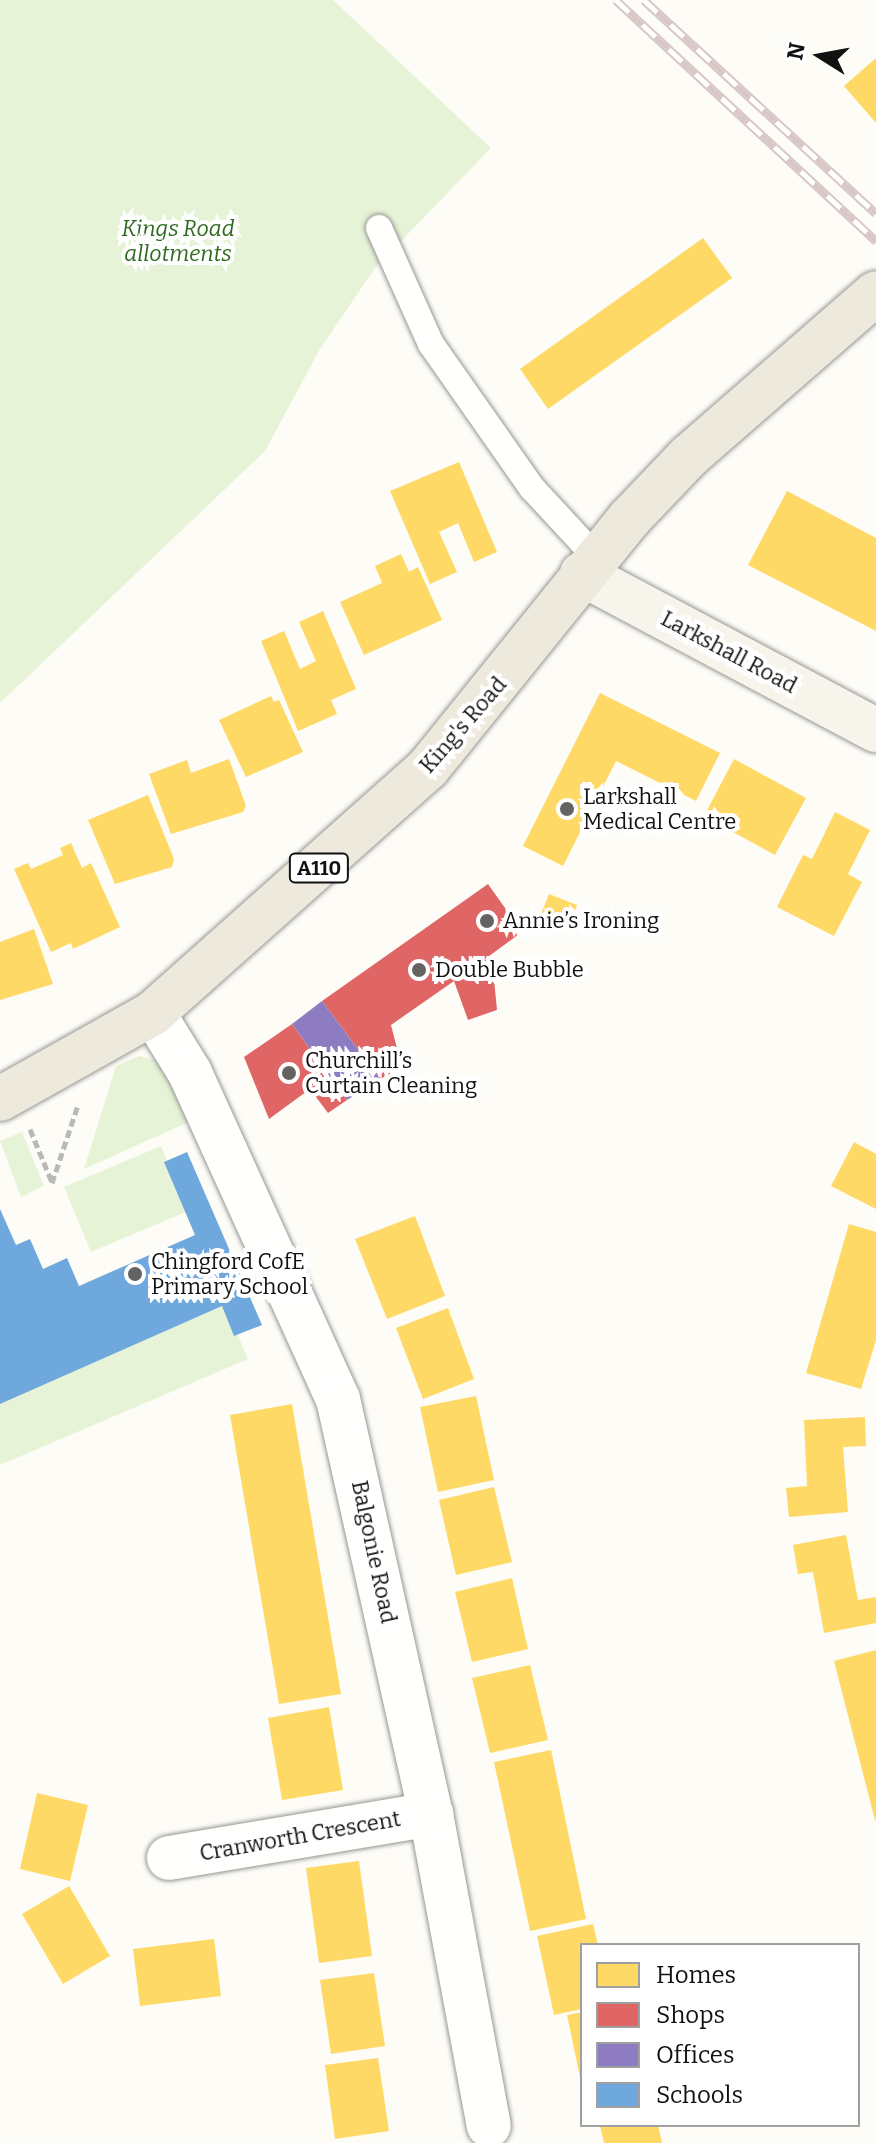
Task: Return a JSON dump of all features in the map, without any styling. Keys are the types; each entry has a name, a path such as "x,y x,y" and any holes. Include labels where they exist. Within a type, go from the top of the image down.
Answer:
{"main road":[{"name":"King's Road","path":"7,1095 153,1013 428,768 589,566 688,457 876,293"},
{"name":"Larkshall Road","path":"589,566 876,730"}],"street":[{"name":"Balgonie Road","path":"153,1013 190,1073 338,1399 431,1814 489,2126"},
{"name":"Cranworth Crescent","path":"169,1858 431,1814"}],"lane":[{"path":"379,228 431,344 589,566"}],"path":[{"path":"7,1095 52,1183 98,1046"}],"green space":[{"name":"Kings Road allotments","path":"0,0 333,0 491,148 375,268 320,349 265,451 0,703"},
{"path":"139,1056 164,1062 200,1117 84,1169 116,1066"},
{"path":"22,1132 44,1186 21,1197 0,1141"},
{"path":"161,1146 188,1211 91,1252 64,1187"},
{"path":"225,1305 248,1359 0,1465 0,1401"}],"building: Homes":[{"path":"876,58 876,123 844,86"},
{"path":"703,238 732,278 548,409 520,369"},
{"path":"459,462 497,552 474,562 458,523 439,532 457,572 430,584 390,491"},
{"path":"787,491 876,538 876,631 748,565"},
{"path":"401,554 409,572 418,567 442,620 364,655 340,602 382,583 375,566"},
{"path":"323,611 356,689 331,700 337,714 298,731 261,641 284,631 300,669 316,661 299,622"},
{"name":"Larkshall Medical Centre","path":"600,693 720,753 696,801 616,761 563,866 523,846"},
{"path":"271,696 274,702 279,700 303,752 246,777 219,720"},
{"path":"229,759 246,806 243,812 171,834 149,774 187,760 191,773"},
{"path":"734,759 806,798 775,855 704,816"},
{"path":"148,795 174,859 172,867 115,884 88,820"},
{"path":"835,812 870,830 848,874 862,882 834,936 777,907 803,855 812,859"},
{"path":"71,843 82,868 91,863 120,927 73,949 71,943 51,952 14,869 28,863 31,869 63,855 60,848"},
{"path":"549,894 577,905 569,925 541,914"},
{"path":"34,929 53,984 0,1000 0,942"},
{"path":"854,1142 876,1154 876,1209 831,1186"},
{"path":"415,1216 445,1296 387,1319 355,1239"},
{"path":"849,1224 876,1232 876,1340 861,1389 806,1373"},
{"path":"448,1308 474,1379 423,1399 396,1328"},
{"path":"476,1396 494,1480 438,1492 420,1407"},
{"path":"292,1404 341,1694 279,1704 230,1415"},
{"path":"865,1417 866,1446 843,1447 848,1512 789,1517 786,1488 807,1486 804,1420"},
{"path":"494,1487 512,1562 456,1575 439,1500"},
{"path":"846,1535 858,1600 876,1597 876,1623 824,1633 813,1572 798,1574 793,1545"},
{"path":"512,1578 528,1649 472,1662 455,1592"},
{"path":"876,1650 876,1820 875,1820 834,1661"},
{"path":"530,1665 548,1740 490,1753 472,1678"},
{"path":"329,1707 343,1790 282,1800 268,1718"},
{"path":"551,1750 586,1919 530,1931 494,1762"},
{"path":"37,1793 88,1805 70,1881 20,1869"},
{"path":"359,1861 372,1956 319,1963 306,1868"},
{"path":"69,1886 110,1956 63,1984 22,1914"},
{"path":"593,1924 598,1943 580,1943 580,2009 554,2015 537,1936"},
{"path":"214,1939 221,1996 140,2006 133,1949"},
{"path":"374,1973 385,2046 331,2054 320,1980"},
{"path":"580,2012 580,2077 567,2015"},
{"path":"378,2058 389,2131 335,2139 325,2065"},
{"path":"600,2127 658,2127 662,2143 604,2143"}],"building: Shops":[{"path":"488,884 522,932 485,959 493,969 497,1010 468,1020 454,981 391,1025 402,1068 380,1079 322,1001"},
{"name":"Churchill’s Curtain Cleaning","path":"292,1024 347,1100 328,1113 310,1089 269,1119 244,1057"}],"building: Offices":[{"path":"322,1001 380,1079 347,1100 292,1024"}],"building: Schools":[{"path":"187,1152 262,1325 234,1336 222,1306 0,1404 0,1209 16,1245 30,1239 43,1269 67,1258 79,1286 195,1235 164,1162"}],"railway":[{"path":"616,0 876,241"},
{"path":"644,0 876,213"}],"place":[{"name":"Larkshall Medical Centre","path":"567,809"},
{"name":"Annie’s Ironing","path":"487,921"},
{"name":"Double Bubble","path":"419,970"},
{"name":"Churchill’s Curtain Cleaning","path":"289,1073"},
{"name":"Chingford CofE Primary School","path":"135,1274"}]}
